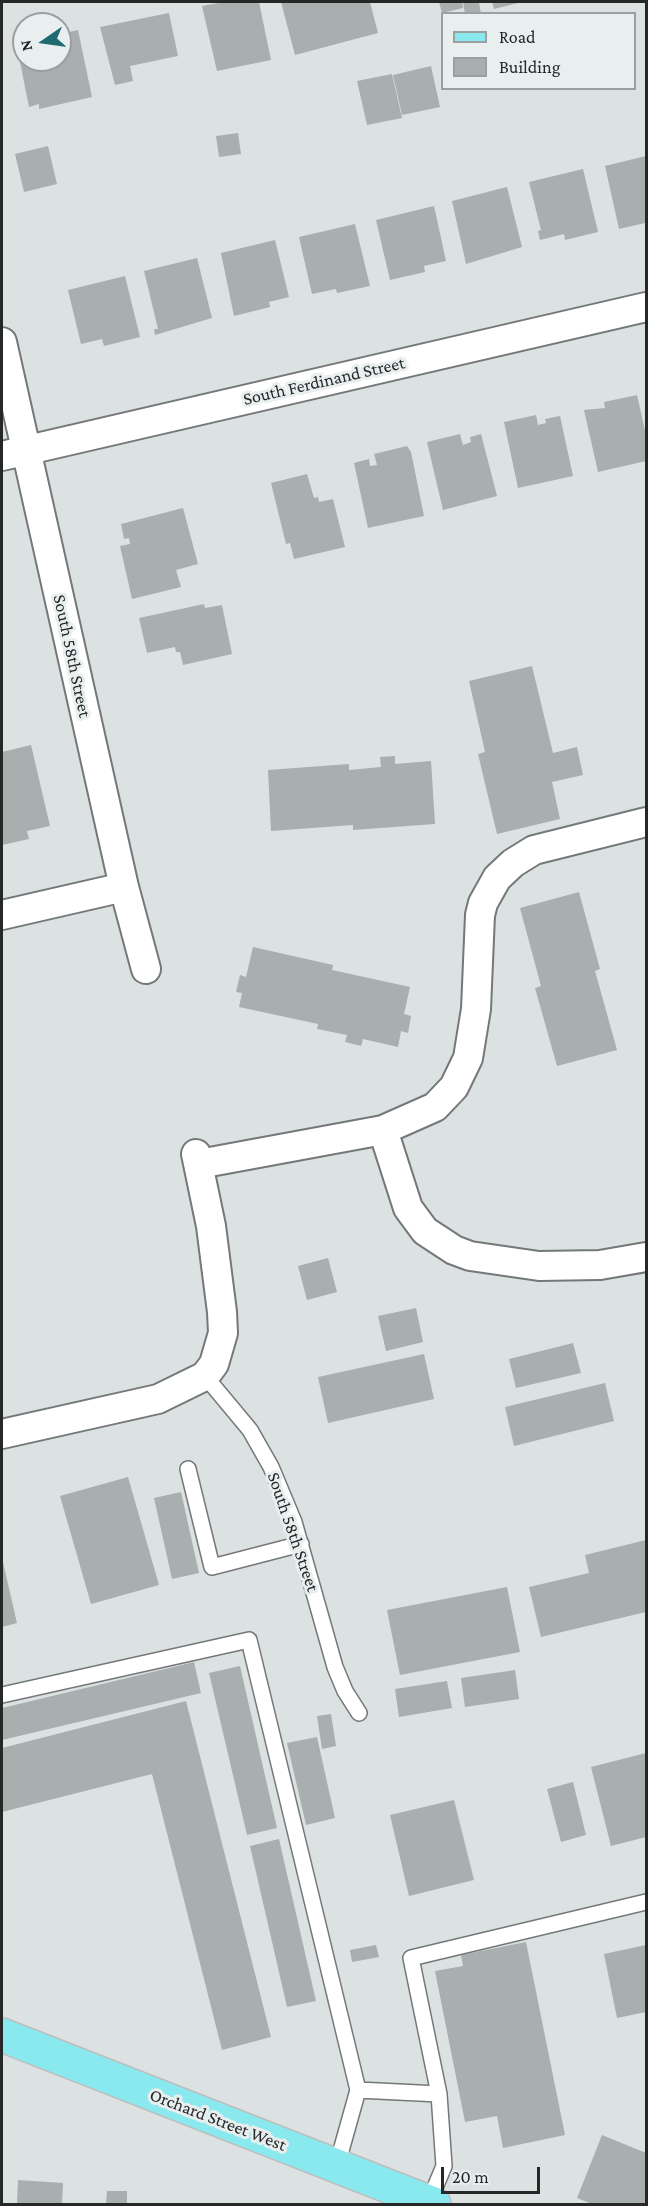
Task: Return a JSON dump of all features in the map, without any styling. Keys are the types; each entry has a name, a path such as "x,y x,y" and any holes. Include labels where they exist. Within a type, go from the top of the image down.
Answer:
{"main road":[{"name":"Orchard Street West","path":"2,2035 432,2203"}],"street":[{"name":"South Ferdinand Street","path":"14,453 646,307"},
{"name":"South 58th Street","path":"2,342 14,453 146,969"},
{"path":"2,1434 159,1399 205,1376 220,1349 223,1333 218,1274 197,1159 383,1130 435,1107 454,1087 464,1070 474,1029 480,915 483,903 503,870 534,850 646,822"},
{"path":"2,915 124,887"},
{"path":"383,1130 408,1208 425,1231 453,1250 470,1256 540,1266 600,1264 646,1257"}],"lane":[{"name":"South 58th Street","path":"205,1376 230,1404 260,1446 282,1490 335,1667 345,1691 359,1713"},
{"path":"188,1469 212,1567 300,1544"},
{"path":"2,1695 249,1640 358,2090 337,2165"},
{"path":"432,2203 444,2166 439,2094 411,1958 646,1902"},
{"path":"358,2090 439,2094"}],"building":[{"path":"224,2 259,2 271,60 217,71 202,6"},
{"path":"281,2 370,2 378,33 295,55"},
{"path":"439,2 462,2 463,8 442,12"},
{"path":"463,2 479,2 481,12 465,12"},
{"path":"492,2 522,2 494,9"},
{"path":"169,13 178,56 130,66 133,81 115,85 100,27"},
{"path":"78,30 92,97 39,109 39,104 29,107 22,72 72,72 72,31"},
{"path":"431,66 440,107 402,115 393,75"},
{"path":"392,74 402,118 367,125 357,81"},
{"path":"238,133 241,154 219,157 216,136"},
{"path":"48,146 57,184 24,192 15,154"},
{"path":"646,156 645,223 619,229 605,166"},
{"path":"583,169 598,232 565,240 564,234 540,240 538,231 541,230 529,182"},
{"path":"507,187 522,247 466,264 452,201"},
{"path":"434,206 446,261 424,266 425,272 390,280 376,220"},
{"path":"355,224 370,286 337,293 336,289 312,294 299,237"},
{"path":"275,240 289,297 269,302 270,307 234,316 221,253"},
{"path":"197,258 212,318 155,335 154,329 158,329 144,271"},
{"path":"125,276 140,337 104,346 102,339 81,344 68,290"},
{"path":"637,395 646,435 646,461 598,472 584,410 605,408 604,402"},
{"path":"536,415 538,425 546,423 545,419 560,416 573,476 518,488 504,422"},
{"path":"460,434 463,445 471,442 470,437 481,434 497,496 443,510 427,442"},
{"path":"407,446 411,452 424,516 368,528 354,463 369,459 370,466 377,465 374,454"},
{"path":"307,474 314,498 318,497 319,502 333,499 345,547 294,559 290,543 286,544 271,483"},
{"path":"183,508 198,564 176,570 181,587 132,599 120,546 130,544 129,538 124,539 121,524"},
{"path":"204,604 205,608 222,605 232,654 183,665 180,652 176,652 175,647 147,653 139,618"},
{"path":"532,666 553,753 577,747 583,775 552,782 560,819 497,834 478,754 485,752 469,681"},
{"path":"31,745 50,826 27,831 29,839 2,845 2,752"},
{"path":"395,756 395,764 431,761 435,824 353,830 353,825 271,831 268,770 349,764 349,770 381,767 380,757"},
{"path":"579,892 600,969 595,971 617,1050 557,1066 535,988 541,986 520,908"},
{"path":"253,947 333,965 332,970 410,987 404,1014 411,1016 408,1033 401,1031 398,1047 363,1039 361,1046 345,1042 347,1035 317,1029 318,1024 239,1007 242,993 236,992 240,975 246,977"},
{"path":"328,1258 337,1292 307,1300 298,1266"},
{"path":"416,1308 423,1342 386,1351 378,1316"},
{"path":"573,1343 581,1373 516,1388 509,1359"},
{"path":"424,1354 434,1399 328,1423 318,1377"},
{"path":"605,1383 614,1421 514,1446 505,1407"},
{"path":"128,1477 159,1585 91,1604 60,1496"},
{"path":"181,1492 199,1573 172,1579 154,1498"},
{"path":"646,1540 646,1612 541,1637 529,1587 589,1573 585,1555"},
{"path":"2,1558 17,1623 2,1627"},
{"path":"507,1587 520,1652 400,1675 387,1610"},
{"path":"194,1662 201,1693 2,1740 2,1708"},
{"path":"240,1666 277,1828 247,1835 209,1673"},
{"path":"515,1670 519,1699 465,1707 461,1678"},
{"path":"447,1681 452,1708 399,1717 395,1689"},
{"path":"186,1701 271,2037 222,2050 152,1774 2,1812 2,1748"},
{"path":"331,1714 336,1746 322,1749 317,1716"},
{"path":"317,1737 335,1818 306,1825 287,1743"},
{"path":"646,1753 646,1837 611,1846 591,1767"},
{"path":"573,1782 586,1835 561,1842 547,1789"},
{"path":"454,1800 474,1880 409,1896 390,1815"},
{"path":"279,1839 316,2001 287,2007 250,1846"},
{"path":"526,1942 565,2135 503,2148 497,2116 465,2122 435,1971 463,1966 461,1955"},
{"path":"376,1945 379,1957 352,1962 350,1950"},
{"path":"646,1945 646,2012 617,2018 604,1954"},
{"path":"602,2135 646,2153 646,2204 592,2204 577,2198"},
{"path":"18,2180 63,2183 62,2204 17,2204"},
{"path":"107,2191 127,2191 127,2204 106,2204"}]}
